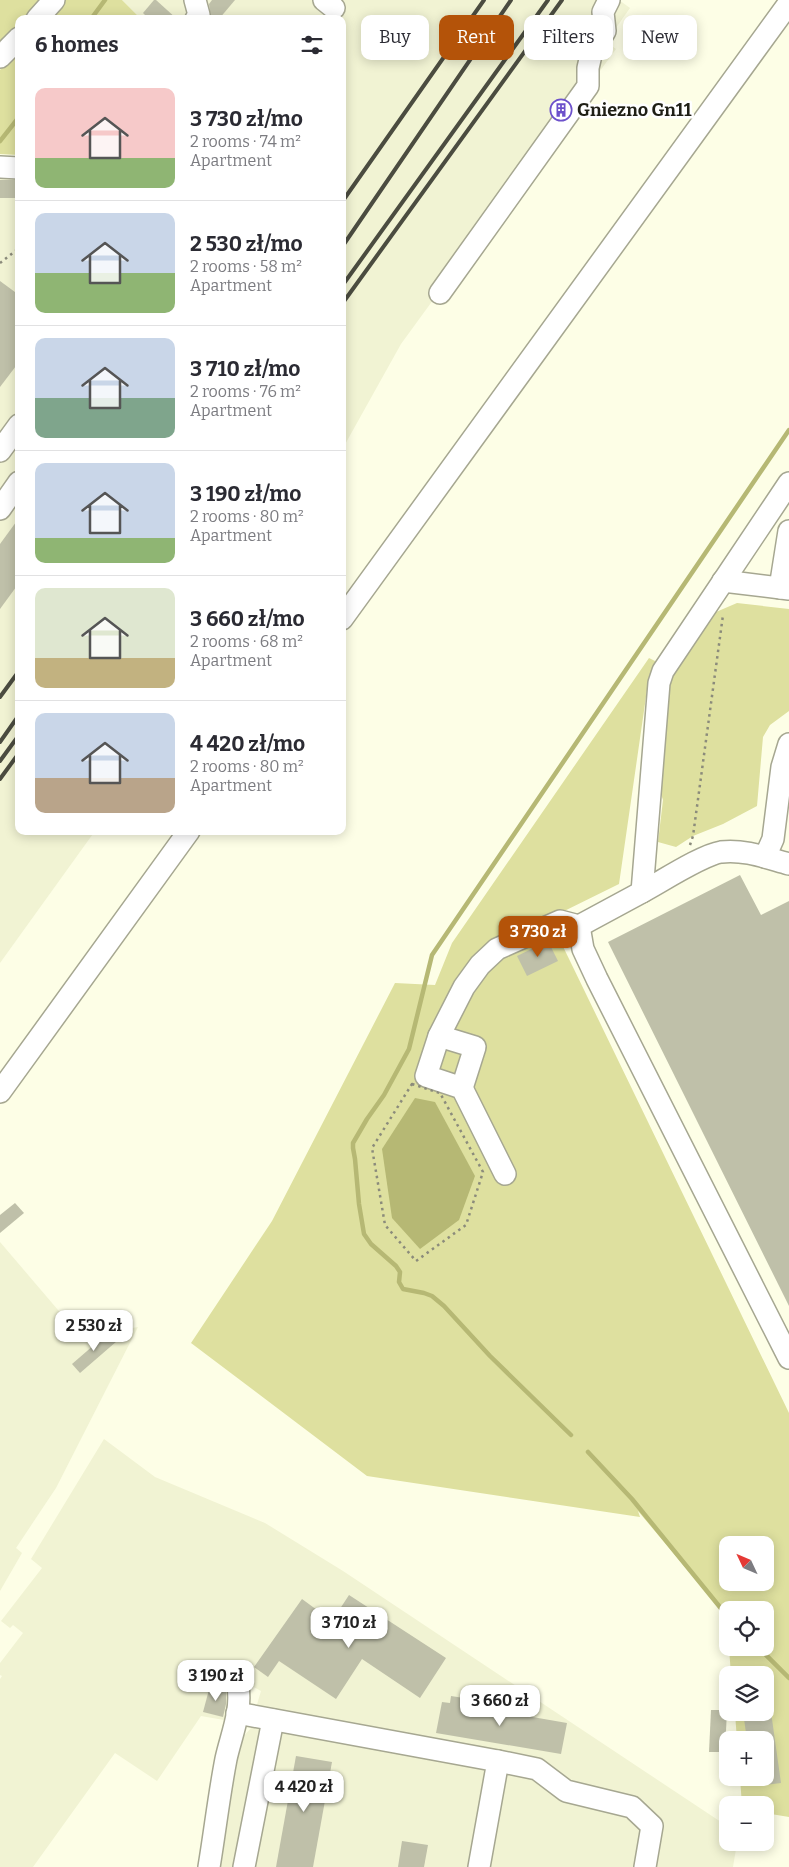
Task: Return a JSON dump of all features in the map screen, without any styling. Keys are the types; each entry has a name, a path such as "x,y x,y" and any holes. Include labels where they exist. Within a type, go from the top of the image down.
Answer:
{"street":[{"path":"41,15 54,0"},
{"path":"195,0 199,15"},
{"path":"440,293 588,86 588,68 591,55 605,31 603,12 609,0"},
{"path":"346,614 789,3"},
{"path":"0,57 15,42"},
{"path":"0,167 15,168"},
{"path":"0,450 15,430"},
{"path":"642,892 659,682 663,670 789,483"},
{"path":"0,509 15,488"},
{"path":"723,581 784,588 789,531"},
{"path":"765,857 773,839 782,767 789,744"},
{"path":"0,1092 186,835"},
{"path":"462,1088 426,1076 439,1036 464,987 480,965 497,949 560,921 579,926 719,852 735,852 765,857 789,864"},
{"path":"579,926 583,948 597,979 789,1358"},
{"path":"439,1036 474,1047 462,1088 505,1174"},
{"path":"210,1867 226,1761 237,1713 238,1687"},
{"path":"237,1713 537,1769 566,1791 632,1807 652,1826 645,1867"},
{"path":"244,1867 273,1720"},
{"path":"479,1867 498,1761"}],"path":[{"path":"0,263 15,251"},
{"path":"682,870 693,836 724,609"},
{"path":"412,1084 440,1093 483,1172 466,1225 416,1261 385,1225 372,1148 412,1084"}],"shaded area":[{"path":"0,0 42,0 29,15 15,15 15,31 0,47"},
{"path":"65,0 122,0 137,15 51,15"},
{"path":"122,0 619,0 630,8 623,15 613,32 613,15 524,15 524,60 608,60 401,344 346,443 346,15 137,15"},
{"path":"15,53 15,155 0,154 0,70"},
{"path":"0,172 15,173 15,835 92,835 0,963"},
{"path":"737,603 789,609 789,711 770,725 763,737 757,806 723,824 693,836 676,847 658,842 663,800 661,794 653,788 670,677 716,612"},
{"path":"649,658 657,662 649,676 619,884 491,947 487,967 555,930 789,1413 789,1817 774,1814 774,1796 741,1796 741,1786 774,1786 774,1731 736,1731 736,1721 774,1721 774,1666 730,1666 730,1656 774,1656 774,1601 719,1601 719,1607 638,1511 640,1517 367,1476 191,1343 272,1221 395,983 435,985 452,943"},
{"path":"415,1098 435,1102 475,1176 459,1220 420,1249 392,1218 382,1149"},
{"path":"0,1242 81,1337 138,1327 56,1488 16,1548 22,1553 0,1591"},
{"path":"104,1439 155,1477 265,1523 343,1571 719,1821 719,1851 736,1851 733,1867 219,1867 239,1741 252,1727 259,1710 256,1708 261,1691 250,1685 233,1691 224,1720 201,1716 157,1781 115,1753 33,1867 0,1867 0,1679 2,1676 0,1675 0,1663 23,1633 13,1625 10,1628 1,1621 42,1568 31,1559"}],"building":[{"path":"156,0 173,15 145,15 143,13"},
{"path":"212,0 235,0 222,15 210,15 209,4"},
{"path":"0,180 15,180 15,198 0,198"},
{"path":"0,281 15,292 15,367 0,387"},
{"path":"15,523 15,588 0,609 0,544"},
{"path":"740,875 761,915 789,901 789,1306 608,942"},
{"path":"548,941 558,961 527,976 517,956"},
{"path":"15,1203 24,1213 0,1233 0,1215"},
{"path":"109,1332 117,1341 80,1373 72,1364"},
{"path":"349,1595 446,1658 420,1698 362,1659 336,1699 279,1661 268,1677 254,1667 302,1599 332,1621"},
{"path":"210,1686 226,1691 223,1717 203,1712"},
{"path":"451,1696 470,1699 469,1706 567,1723 561,1754 436,1733 442,1702 450,1703"},
{"path":"711,1710 719,1710 719,1721 726,1721 726,1731 719,1731 719,1752 709,1752"},
{"path":"744,1721 772,1721 774,1731 746,1731"},
{"path":"774,1733 781,1783 774,1784"},
{"path":"296,1756 332,1762 313,1867 276,1867"},
{"path":"402,1841 428,1845 424,1867 398,1867"}],"waterway":[{"path":"94,15 105,0"},
{"path":"0,141 15,122"},
{"path":"571,1435 490,1356 444,1306 432,1296 403,1289 399,1282 400,1272 396,1266 371,1244 364,1234 353,1143 384,1095 409,1049 432,955 789,430"},
{"path":"588,1452 632,1499 719,1606"},
{"path":"767,1656 789,1678"}],"railway":[{"path":"346,196 484,0"},
{"path":"346,241 511,0"},
{"path":"346,280 548,0"},
{"path":"346,298 562,0"},
{"path":"0,697 15,676"},
{"path":"0,742 15,721"},
{"path":"0,761 15,740"},
{"path":"0,779 15,758"}],"place":[{"name":"Gniezno Gn11","path":"561,110"}]}
